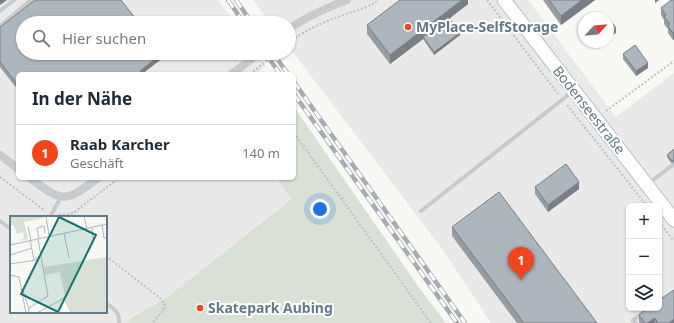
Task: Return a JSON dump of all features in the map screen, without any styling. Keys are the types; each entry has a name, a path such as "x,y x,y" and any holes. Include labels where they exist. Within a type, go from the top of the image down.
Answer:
{"main road":[{"name":"Bodenseestraße","path":"504,0 670,213"}],"street":[{"path":"296,24 310,15 347,0"},
{"path":"235,72 250,60"},
{"path":"0,155 16,167"},
{"path":"33,180 49,192 61,197 68,197 75,194 95,180"}],"lane":[{"path":"0,11 14,0"},
{"path":"0,26 31,0"},
{"path":"421,211 574,91"},
{"path":"647,185 674,164"},
{"path":"51,216 61,197"},
{"path":"0,221 10,228"},
{"path":"107,304 116,310 119,316 119,323"},
{"path":"636,323 633,320 646,311"}],"path":[{"path":"296,38 317,26 360,10 379,0"},
{"path":"253,72 268,60"},
{"path":"606,111 674,61"},
{"path":"296,136 431,323"},
{"path":"0,177 51,216 61,216 76,211 116,180"},
{"path":"662,226 674,241"},
{"path":"107,257 162,299 165,304 163,311 152,323"}],"shaded area":[{"path":"0,0 218,0 230,16 16,16 16,60 261,60 266,66 258,72 16,72 16,180 278,180 291,198 166,298 132,316 127,323 0,323"},
{"path":"253,0 528,0 616,117 674,73 674,323 491,323 443,250 296,56 296,16 266,16"},
{"path":"296,110 420,289 446,323 127,323 132,317 166,298 291,199 277,180 296,180"}],"building":[{"path":"35,0 121,0 134,16 16,16 16,60 154,60 140,72 16,72 16,82 0,62 0,27"},
{"name":"MyPlace-SelfStorage","path":"400,0 462,0 390,55 367,25"},
{"path":"549,0 582,0 561,16"},
{"path":"671,0 674,0 674,33 668,26 670,24 664,17 666,15 661,8"},
{"path":"448,17 460,33 434,52 423,37"},
{"path":"635,45 648,63 636,71 623,54"},
{"path":"674,149 674,160 672,161 667,155"},
{"path":"566,164 579,182 548,205 535,187"},
{"path":"499,192 597,323 524,323 452,227"},
{"path":"674,290 674,319 669,323 658,323 655,318 645,323 639,315 644,311 662,311 662,298"}],"railway":[{"path":"228,0 239,16"},
{"path":"236,0 247,16"},
{"path":"270,60 279,72"},
{"path":"278,60 287,72"},
{"path":"296,85 465,323"},
{"path":"296,97 457,323"}],"place":[{"name":"MyPlace-SelfStorage","path":"408,27"},
{"name":"Raab Karcher","path":"521,280"},
{"name":"Skatepark Aubing","path":"200,308"}]}
